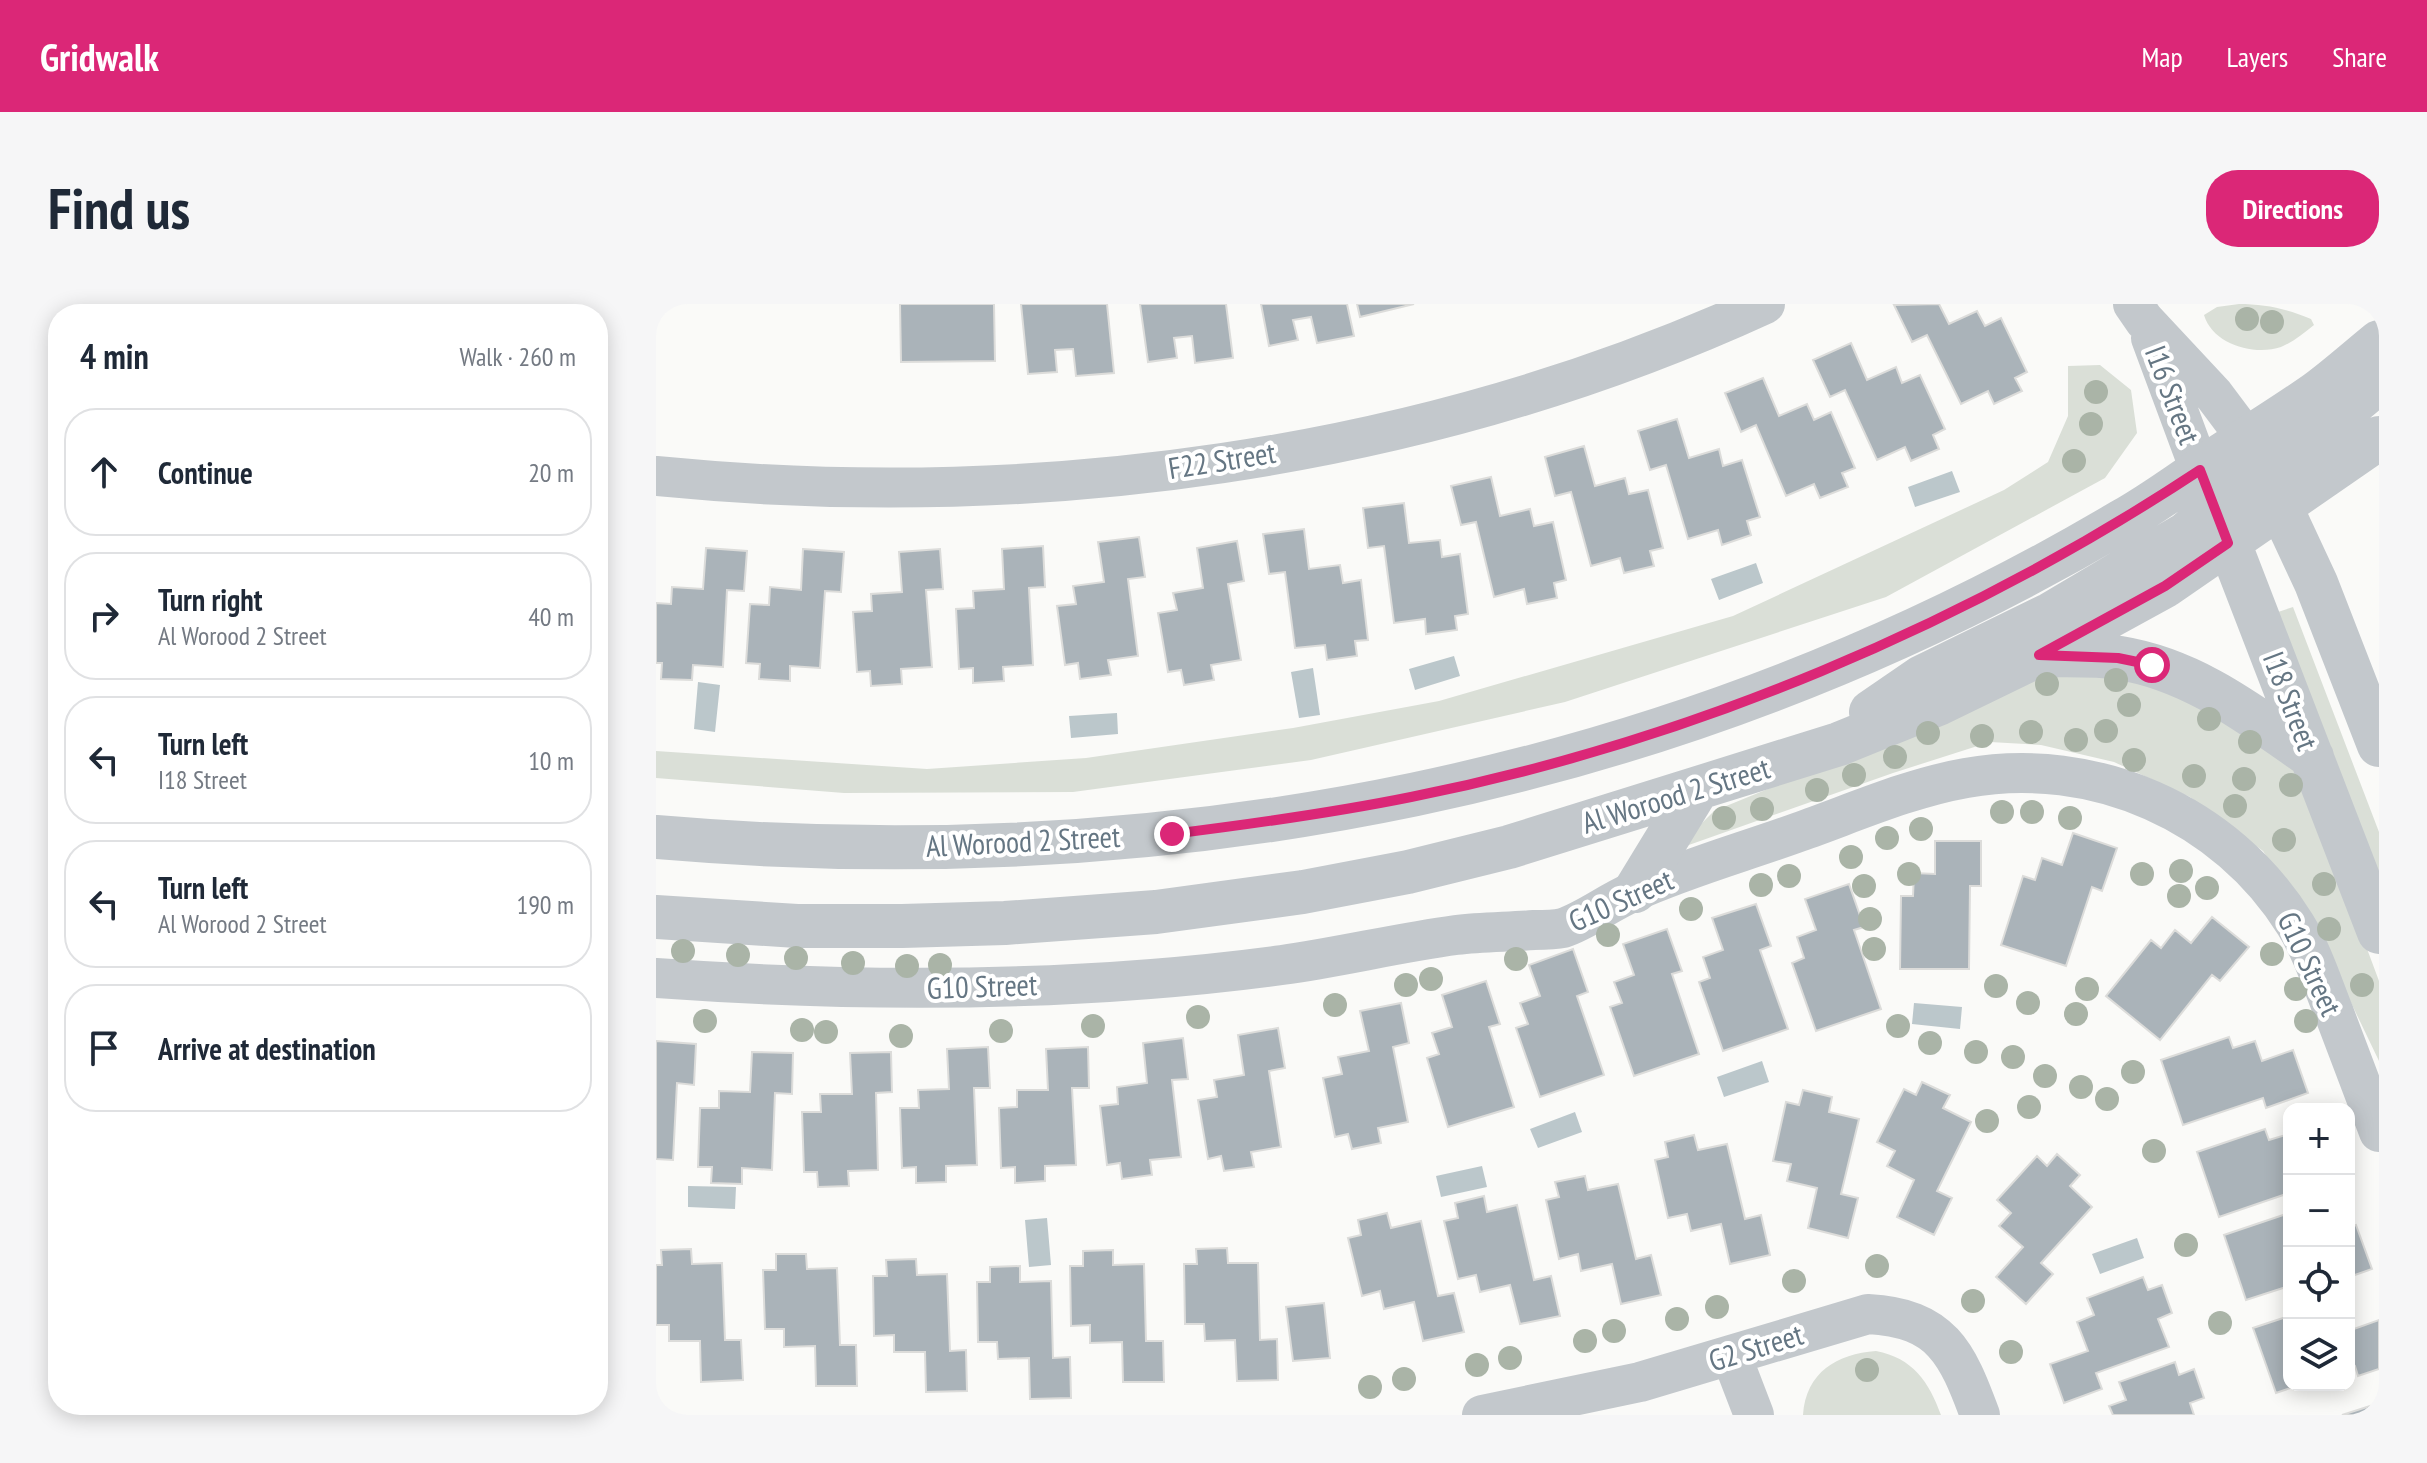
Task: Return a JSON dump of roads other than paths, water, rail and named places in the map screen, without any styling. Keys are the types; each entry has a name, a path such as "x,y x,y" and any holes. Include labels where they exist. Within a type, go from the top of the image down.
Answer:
{"street":[{"name":"F22 Street","path":"656,476 805,488 976,487 1132,474 1231,460 1342,441 1480,409 1647,355 1765,304"},
{"name":"I16 Street","path":"2138,312 2214,395 2265,473"},
{"name":"I16 Street","path":"2138,312 2215,507"},
{"name":"Al Worood 2 Street","path":"656,837 826,847 941,847 1057,843 1172,834 1275,821 1413,797 1565,759 1661,730 1781,687 1900,637 2015,581 2125,520 2215,507 2265,473 2317,393 2379,342"},
{"path":"2379,382 2265,473 2316,583 2379,745"},
{"name":"Al Worood 2 Street","path":"656,917 797,926 902,926 1005,923 1156,912 1303,892 1408,872 1509,847 1839,744 1940,703 2039,655 2165,586 2215,507 2265,473 2379,438"},
{"path":"1839,744 1857,724 1899,691 2051,614 2114,578 2186,534 2215,507"},
{"name":"I18 Street","path":"2215,507 2379,932"},
{"path":"2039,655 2118,658 2183,676 2218,692 2312,757"},
{"name":"G10 Street","path":"656,978 890,990 1020,987 1150,979 1279,965 1458,935 1561,929 1635,891 1946,782 2008,773 2082,778 2118,787 2177,812 2220,839 2249,865 2275,895 2297,927 2314,962 2379,1132"},
{"path":"1635,891 1696,791"},
{"name":"G2 Street","path":"1482,1415 1640,1382 1868,1314 1894,1315 1918,1324 1943,1342 1961,1366 1980,1415"},
{"path":"1731,1355 1754,1415"}]}
